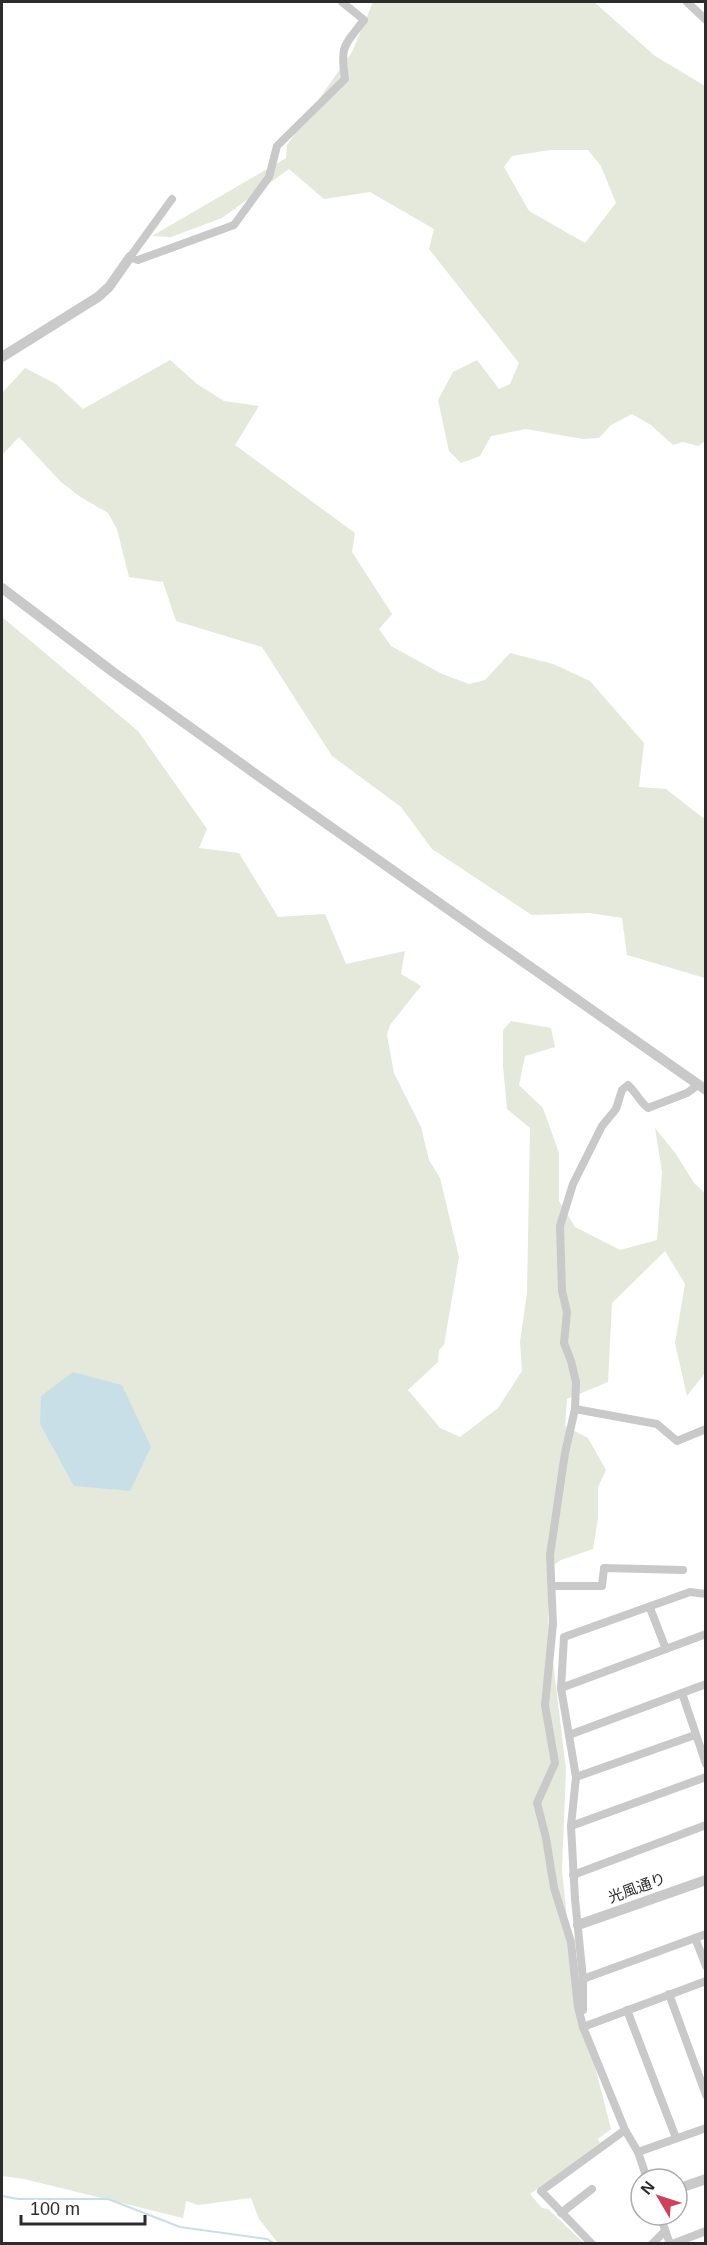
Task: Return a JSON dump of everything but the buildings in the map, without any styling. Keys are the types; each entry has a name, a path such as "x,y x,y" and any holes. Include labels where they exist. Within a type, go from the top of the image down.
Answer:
{"street":[{"path":"130,257 138,260 234,225 269,177 277,146 345,79 342,55 345,45 364,21 342,2"},
{"path":"687,2 705,20"},
{"path":"2,357 98,297 109,286 172,199"},
{"path":"2,588 113,672 264,780 703,1088"},
{"path":"643,2167 583,2027 578,2007 571,1942 554,1888 546,1838 537,1803 555,1762 545,1705 553,1624 550,1555 565,1453 575,1409 576,1382 564,1343 567,1312 562,1291 560,1226 573,1184 602,1126 616,1108 622,1090 628,1085 634,1090 638,1101 648,1108 703,1088"},
{"path":"575,1409 657,1424 677,1441 705,1430"},
{"path":"553,1586 602,1586 604,1568 683,1569"},
{"path":"583,2027 583,1979 573,1875 571,1826 576,1777 561,1688 564,1637 690,1592 705,1594"},
{"path":"650,1608 666,1648"},
{"path":"561,1688 705,1634"},
{"path":"569,1734 705,1684"},
{"path":"682,1693 705,1764"},
{"path":"576,1777 695,1735"},
{"path":"571,1826 705,1777"},
{"path":"573,1875 705,1826"},
{"name":"光風通り","path":"578,1925 705,1880"},
{"path":"583,1979 705,1934"},
{"path":"695,1938 705,1966"},
{"path":"583,2027 705,1981"},
{"path":"669,1994 705,2095"},
{"path":"627,2010 676,2139"},
{"path":"638,2152 705,2128"},
{"path":"592,2244 541,2191 626,2130"},
{"path":"689,2185 705,2179"},
{"path":"561,2213 592,2189"},
{"path":"664,2227 671,2244 705,2231"},
{"path":"652,2244 665,2231"}],"shaded area":[{"path":"373,2 594,2 655,56 705,86 705,441 698,446 683,442 673,445 651,425 632,414 611,425 599,438 583,439 526,429 491,436 480,456 461,463 449,451 438,400 453,372 477,360 499,389 510,384 519,363 429,249 434,229 370,192 324,199 289,169 222,218 171,237 152,236 286,158 287,145 352,52","holes":["550,150 588,150 601,166 616,203 585,243 529,211 504,167 512,156"]},
{"path":"170,360 197,384 224,401 259,406 235,445 355,533 352,552 392,614 379,629 391,646 442,674 469,684 485,680 510,653 553,664 590,681 644,743 639,787 666,789 703,818 705,817 705,978 627,955 622,918 589,913 532,915 432,849 401,807 332,756 262,647 176,621 163,582 129,577 117,529 108,513 61,482 19,437 2,455 2,393 25,368 56,384 83,409"},
{"path":"2,617 138,731 207,829 199,848 239,853 278,917 325,914 346,964 405,951 401,974 421,986 390,1025 387,1035 394,1073 421,1127 429,1160 440,1178 459,1257 444,1345 439,1350 438,1362 408,1390 440,1428 460,1437 498,1408 522,1371 520,1342 527,1293 530,1128 507,1109 503,1066 503,1030 511,1021 551,1028 555,1047 525,1056 519,1085 543,1108 559,1153 559,1201 575,1227 620,1250 657,1240 662,1172 655,1128 676,1154 694,1183 706,1194 705,1373 687,1396 675,1343 685,1284 665,1251 612,1303 608,1382 567,1399 565,1426 588,1438 606,1470 598,1487 598,1518 593,1549 561,1560 549,1568 548,1618 566,1770 562,1869 573,1981 611,2129 598,2139 600,2143 530,2194 542,2208 548,2209 584,2243 278,2243 259,2219 251,2198 198,2205 186,2201 183,2218 24,2179 2,2176"}],"water":[{"path":"73,1372 122,1385 151,1447 130,1491 74,1486 40,1424 41,1396"}],"waterway":[{"path":"2,2196 18,2199 108,2199 180,2227 267,2239 275,2244"}]}
